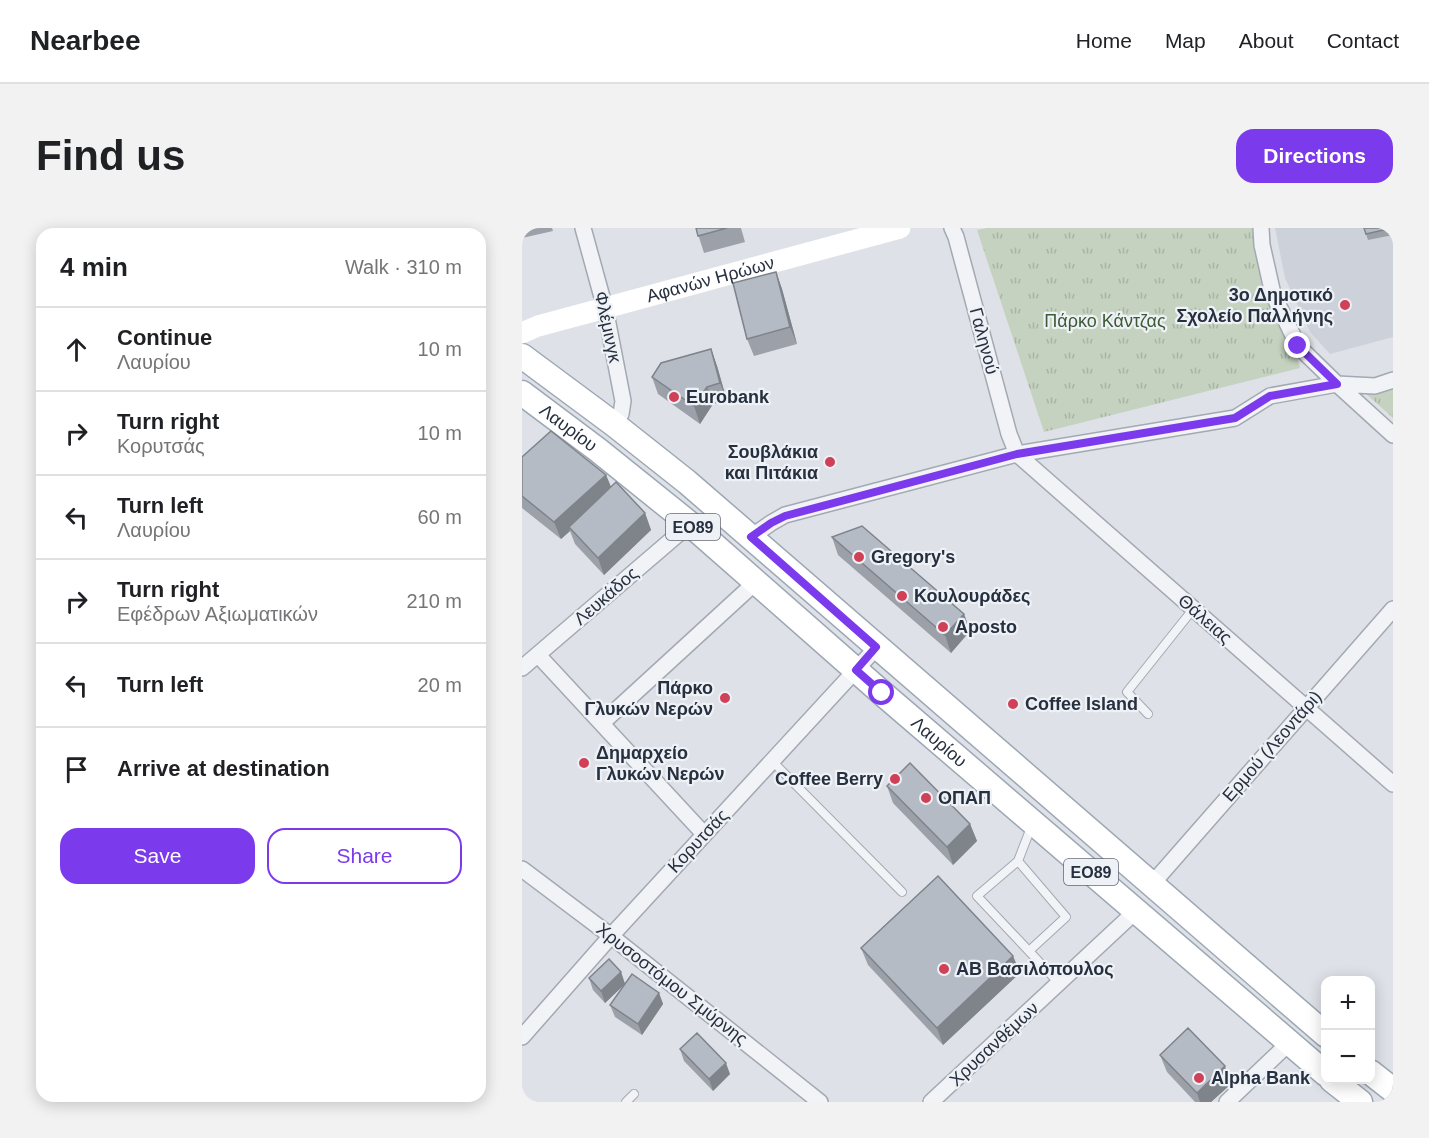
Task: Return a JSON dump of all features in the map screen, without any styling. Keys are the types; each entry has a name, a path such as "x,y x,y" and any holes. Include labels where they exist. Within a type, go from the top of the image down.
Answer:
{"main road":[{"name":"Λαυρίου","path":"522,356 615,425 751,537 1321,1031"},
{"name":"Λαυρίου","path":"522,393 690,524 856,670 1321,1070"},
{"path":"1375,1075 1393,1090"},
{"path":"1337,1084 1360,1102"}],"street":[{"name":"Φλέμινγκ","path":"584,228 605,308 623,401 621,414 615,425"},
{"name":"Αφανών Ηρώων","path":"522,333 538,326 900,228"},
{"name":"Γαληνού","path":"952,228 1009,434 1017,454"},
{"path":"1261,228 1262,245 1273,294 1298,346 1393,435"},
{"path":"751,537 785,516 1017,454 1235,418 1270,396 1337,384 1375,386 1393,380"},
{"name":"Θάλειας","path":"1017,454 1393,784"},
{"name":"Λευκάδος","path":"522,668 690,524"},
{"path":"602,723 757,581"},
{"name":"Ερμού (Λεοντάρι)","path":"1152,884 1393,609"},
{"name":"Κορυτσάς","path":"522,1037 611,936 876,647"},
{"path":"538,655 704,834"},
{"name":"Χρυσοστόμου Σμύρνης","path":"522,869 611,936 820,1102"},
{"name":"Χρυσανθέμων","path":"931,1102 1136,911"},
{"path":"1227,1102 1289,1043"}],"lane":[{"path":"1148,714 1127,692 1194,608"},
{"path":"772,761 902,892"},
{"path":"1033,823 1018,861 977,896 1059,983"},
{"path":"1018,861 1066,917 1029,951"},
{"path":"626,1102 634,1094"}],"shaded area":[{"name":"3ο Δημοτικό Σχολείο Παλλήνης","path":"1275,228 1393,228 1393,337 1330,354 1310,332 1285,278"}],"green space":[{"name":"Πάρκο Κάντζας","path":"987,228 1265,228 1300,368 1044,432 977,230"},
{"path":"1393,374 1393,418 1353,382"}],"building":[{"path":"696,228 727,228 698,236"},
{"path":"1364,228 1392,228 1366,234"},
{"path":"776,272 790,327 747,339 733,283"},
{"path":"711,349 720,383 707,387 694,406 652,377 661,363"},
{"path":"551,431 606,475 554,522 522,496 522,457"},
{"path":"616,482 645,513 598,558 569,527"},
{"path":"862,526 964,614 945,635 832,537"},
{"path":"910,763 970,824 947,847 887,786"},
{"name":"ΑΒ Βασιλόπουλος","path":"938,876 1013,956 937,1028 861,948"},
{"path":"609,959 621,972 601,991 589,978"},
{"path":"632,974 659,993 638,1024 610,1005"},
{"path":"1188,1028 1225,1066 1197,1093 1160,1055"},
{"path":"697,1033 726,1063 709,1079 680,1049"}],"place":[{"name":"3ο Δημοτικό Σχολείο Παλλήνης","path":"1345,305"},
{"name":"Eurobank","path":"674,397"},
{"name":"Σουβλάκια και Πιτάκια","path":"830,462"},
{"name":"Gregory's","path":"859,557"},
{"name":"Κουλουράδες","path":"902,596"},
{"name":"Aposto","path":"943,627"},
{"name":"Πάρκο Γλυκών Νερών","path":"725,698"},
{"name":"Coffee Island","path":"1013,704"},
{"name":"Δημαρχείο Γλυκών Νερών","path":"584,763"},
{"name":"Coffee Berry","path":"895,779"},
{"name":"ΟΠΑΠ","path":"926,798"},
{"name":"ΑΒ Βασιλόπουλος","path":"944,969"},
{"name":"Alpha Bank","path":"1199,1078"}],"route":[{"path":"882,693 856,670 876,647 751,537 785,516 1017,454 1235,418 1270,396 1337,384 1298,346"}]}
